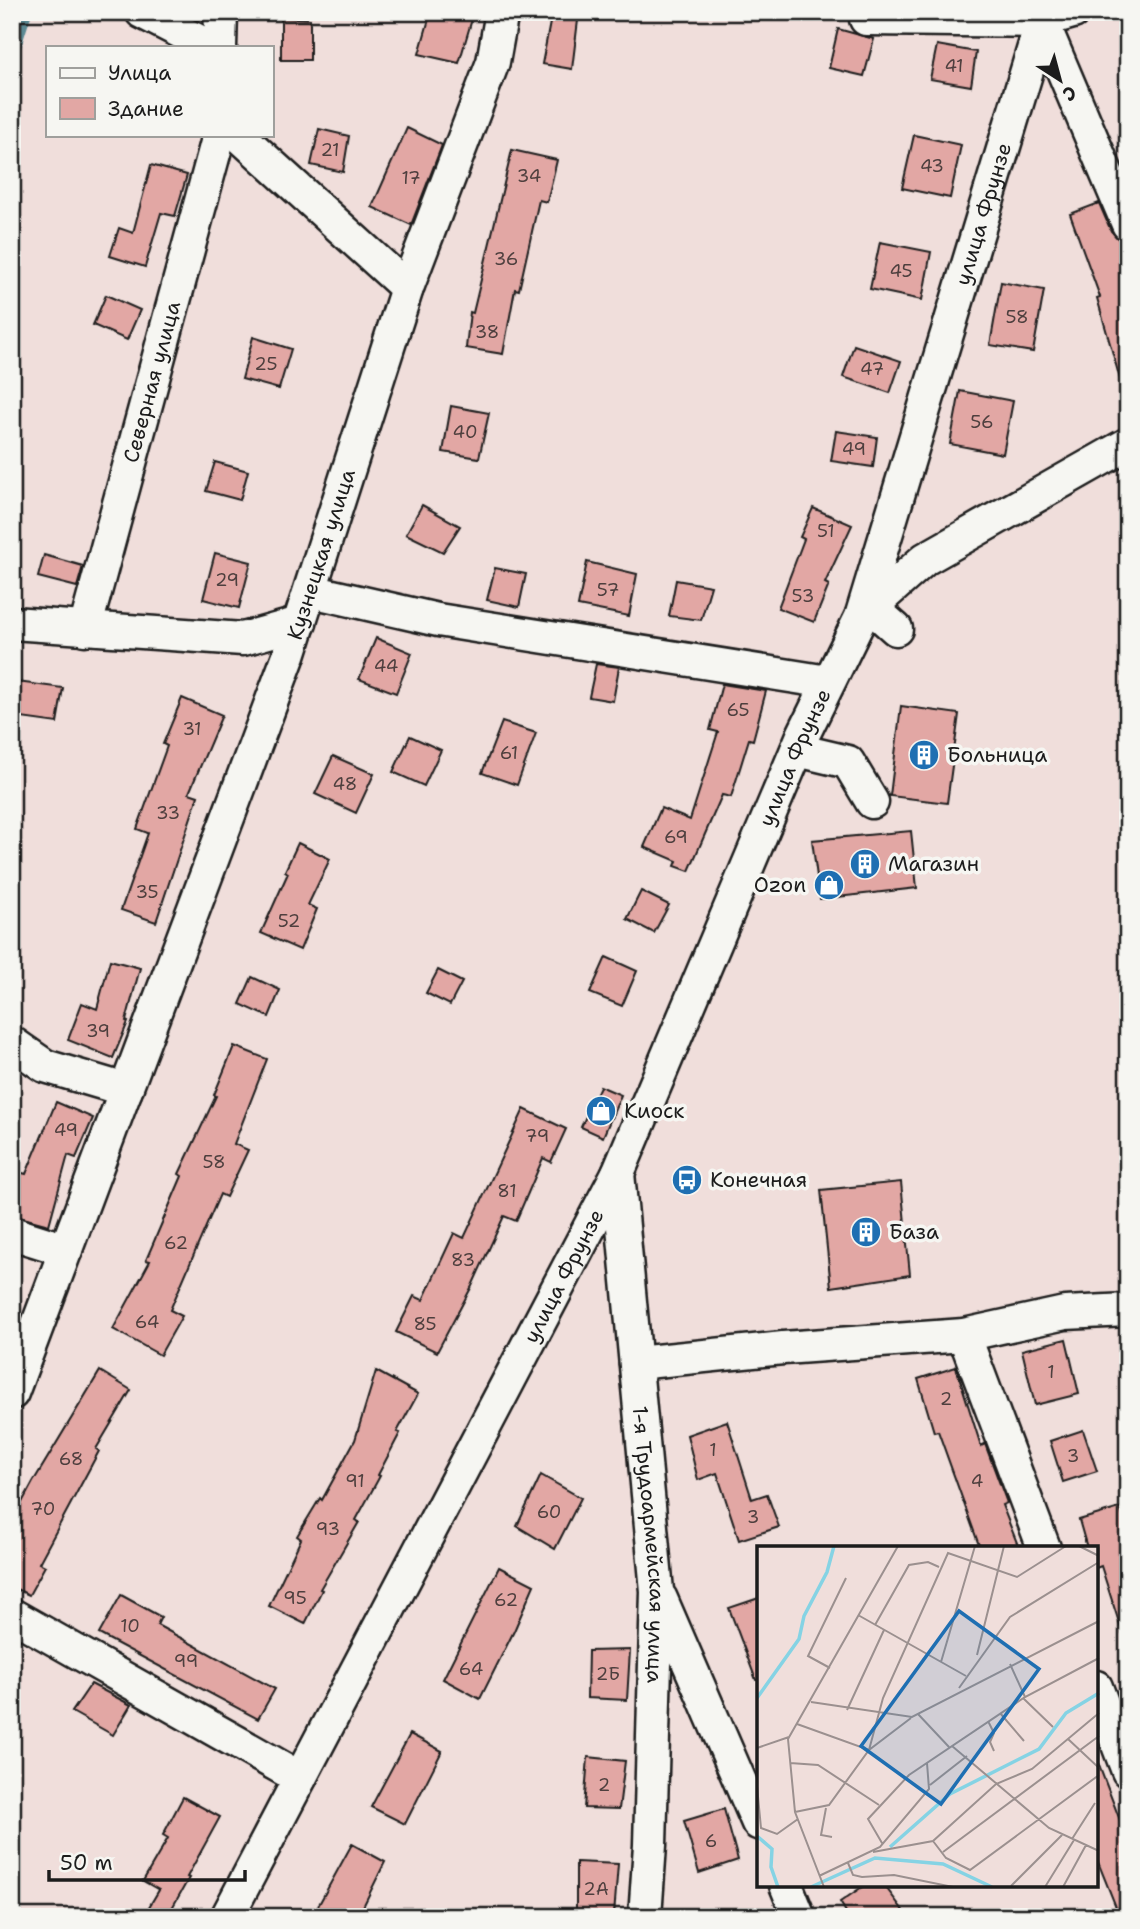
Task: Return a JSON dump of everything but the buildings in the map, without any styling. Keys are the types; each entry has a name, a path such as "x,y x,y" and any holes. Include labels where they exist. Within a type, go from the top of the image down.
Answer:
{"street":[{"path":"142,12 208,46"},
{"path":"220,46 221,12"},
{"name":"Кузнецкая улица","path":"12,1393 300,623 407,288 493,62 502,12"},
{"path":"866,19 1042,17 1073,12"},
{"path":"1042,17 1128,224"},
{"name":"улица Фрунзе","path":"227,1917 618,1174 797,750 828,682 866,611 1042,17"},
{"name":"Северная улица","path":"85,629 219,136"},
{"path":"242,136 407,288"},
{"name":"улица Фрунзе","path":"866,611 926,559 1128,444"},
{"path":"311,591 438,620 828,682"},
{"path":"866,611 896,629"},
{"path":"12,623 243,639 300,623"},
{"path":"797,750 849,762 872,802"},
{"path":"12,1043 45,1066 126,1090"},
{"name":"1-я Трудоармейская улица","path":"618,1174 657,1591 650,1845 645,1917"},
{"path":"12,1233 66,1250"},
{"path":"636,1363 783,1348 964,1335 1065,1313 1128,1310"},
{"path":"964,1335 1043,1546"},
{"path":"657,1591 757,1821"},
{"path":"12,1615 300,1779"},
{"path":"1098,1692 1128,1771"},
{"path":"787,1887 800,1917"}],"waterway":[{"path":"12,62 28,12"}],"place":[{"name":"Больница","path":"924,755"},
{"name":"Магазин","path":"865,864"},
{"name":"Ozon","path":"829,885"},
{"name":"Киоск","path":"601,1111"},
{"name":"Конечная","path":"687,1180"},
{"name":"База","path":"866,1232"}]}
